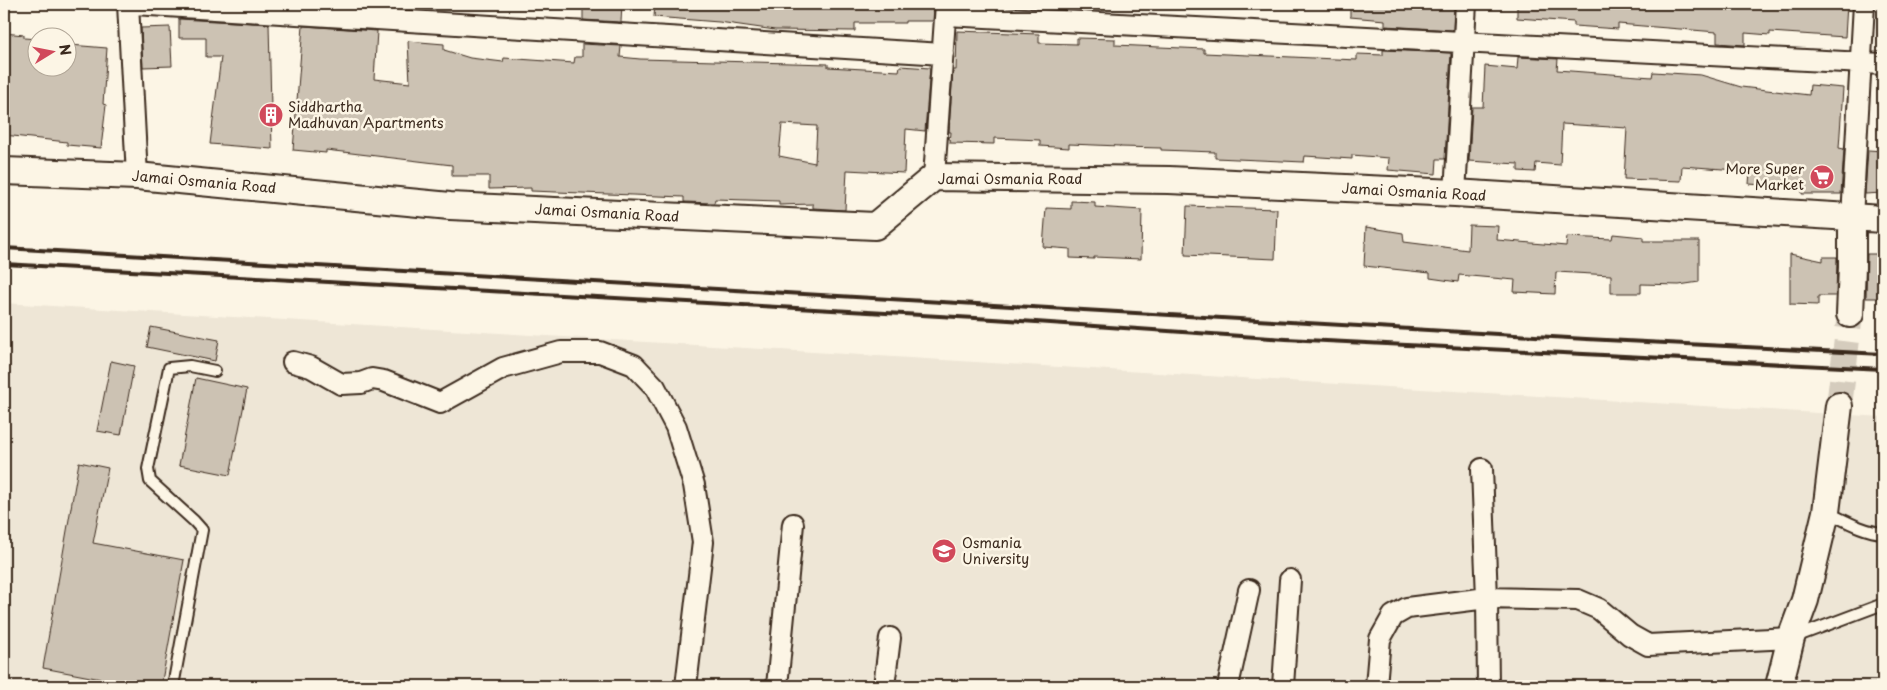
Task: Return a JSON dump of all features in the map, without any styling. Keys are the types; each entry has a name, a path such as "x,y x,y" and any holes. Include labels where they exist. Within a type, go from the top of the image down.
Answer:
{"street":[{"path":"128,4 137,176"},
{"path":"134,4 943,54"},
{"path":"1455,193 1466,4"},
{"path":"1850,314 1852,218 1864,4"},
{"path":"934,176 946,9 1464,42 1883,64"},
{"name":"Jamai Osmania Road","path":"4,171 137,176 450,206 874,226 934,176 1169,180 1455,193 1883,219"},
{"path":"293,362 311,366 341,384 361,383 372,379 384,381 440,403 503,368 561,352 600,352 634,365 655,387 676,427 694,485 702,542 686,686"},
{"path":"1779,686 1791,638 1805,600 1826,512 1839,406"},
{"path":"1482,469 1488,686"},
{"path":"777,686 793,524"},
{"path":"1283,686 1290,580"},
{"path":"1228,686 1249,590"},
{"path":"1376,686 1380,639 1393,616 1407,608 1487,598 1578,600 1599,608 1630,635 1648,645 1791,638"},
{"path":"884,686 890,638"}],"lane":[{"path":"173,686 202,530 194,520 150,481 148,469 169,368 190,366 215,372"},
{"path":"1826,512 1857,526 1876,533 1883,533"},
{"path":"1791,638 1883,604"}],"shaded area":[{"name":"Osmania University","path":"4,303 1883,417 1883,686 4,686"}],"building":[{"path":"322,4 379,4 378,7"},
{"path":"583,4 622,4 621,22 583,20"},
{"path":"655,4 934,4 934,8 933,21 855,23 855,31 775,30 719,22 654,17"},
{"path":"1350,4 1454,4 1453,30 1385,26 1385,20 1350,17"},
{"path":"1517,4 1847,4 1845,37 1770,32 1770,35 1745,33 1745,45 1717,43 1717,32 1618,24 1618,29 1574,26 1574,22 1517,18"},
{"path":"179,19 269,24 272,149 210,144 221,57 206,57 206,38 179,38"},
{"path":"303,26 377,31 374,79 410,83 408,41 444,44 444,50 470,58 503,62 504,58 574,63 575,57 582,57 582,44 621,46 620,57 640,59 828,64 828,67 899,71 900,66 930,68 925,131 906,129 904,173 847,170 845,210 813,208 813,204 779,205 779,201 715,199 714,203 684,202 684,197 531,191 531,188 489,189 489,176 452,176 452,165 326,150 326,153 293,150","holes":["782,124 817,126 815,163 779,156"]},
{"path":"170,27 172,66 143,67 141,28"},
{"path":"957,31 1039,34 1039,43 1077,44 1077,38 1115,39 1115,45 1204,49 1204,53 1357,60 1357,54 1383,55 1383,50 1451,53 1445,159 1437,159 1436,174 1388,170 1389,158 1352,155 1352,159 1305,156 1304,162 1215,158 1215,152 1161,150 1161,148 1069,144 1069,148 1040,146 1040,140 994,138 994,144 950,143 951,132 949,132 953,70 956,70"},
{"path":"4,33 24,35 24,38 28,38 28,78 78,78 78,46 107,48 103,104 106,105 101,148 67,145 67,142 4,135"},
{"path":"1518,57 1558,59 1557,70 1652,77 1653,72 1701,75 1741,87 1809,95 1810,85 1843,88 1839,148 1844,149 1841,194 1802,194 1802,188 1749,184 1750,171 1682,166 1681,181 1624,179 1627,128 1562,124 1560,165 1536,163 1535,172 1518,171 1518,164 1469,161 1472,107 1483,107 1485,66 1517,69"},
{"path":"1868,150 1883,151 1883,193 1865,194"},
{"path":"1071,201 1095,202 1095,207 1142,210 1141,259 1070,258 1070,249 1043,247 1046,208 1071,209"},
{"path":"1187,206 1277,209 1275,259 1185,255"},
{"path":"1469,225 1498,226 1497,240 1566,246 1567,237 1612,239 1613,234 1643,237 1643,241 1699,241 1699,282 1679,285 1641,284 1641,293 1611,293 1611,275 1556,272 1555,294 1514,292 1515,280 1459,275 1458,282 1430,278 1430,273 1364,266 1366,227 1403,233 1404,242 1468,250"},
{"path":"1790,254 1823,261 1823,257 1837,257 1836,296 1818,296 1818,305 1790,304"},
{"path":"1867,254 1883,254 1883,298 1866,298"},
{"path":"151,327 219,340 215,361 147,347"},
{"path":"111,361 134,366 121,435 97,431"},
{"path":"196,378 247,389 230,475 179,465"},
{"path":"79,462 108,468 93,543 184,560 161,686 138,686 43,668"}],"tunnel":[{"path":"1839,406 1850,314"}],"railway":[{"path":"4,248 1586,339 1883,354"},
{"path":"4,264 993,319 1286,339 1883,369"}],"place":[{"name":"Siddhartha Madhuvan Apartments","path":"271,115"},
{"name":"More Super Market","path":"1822,177"},
{"name":"Osmania University","path":"944,551"}]}
